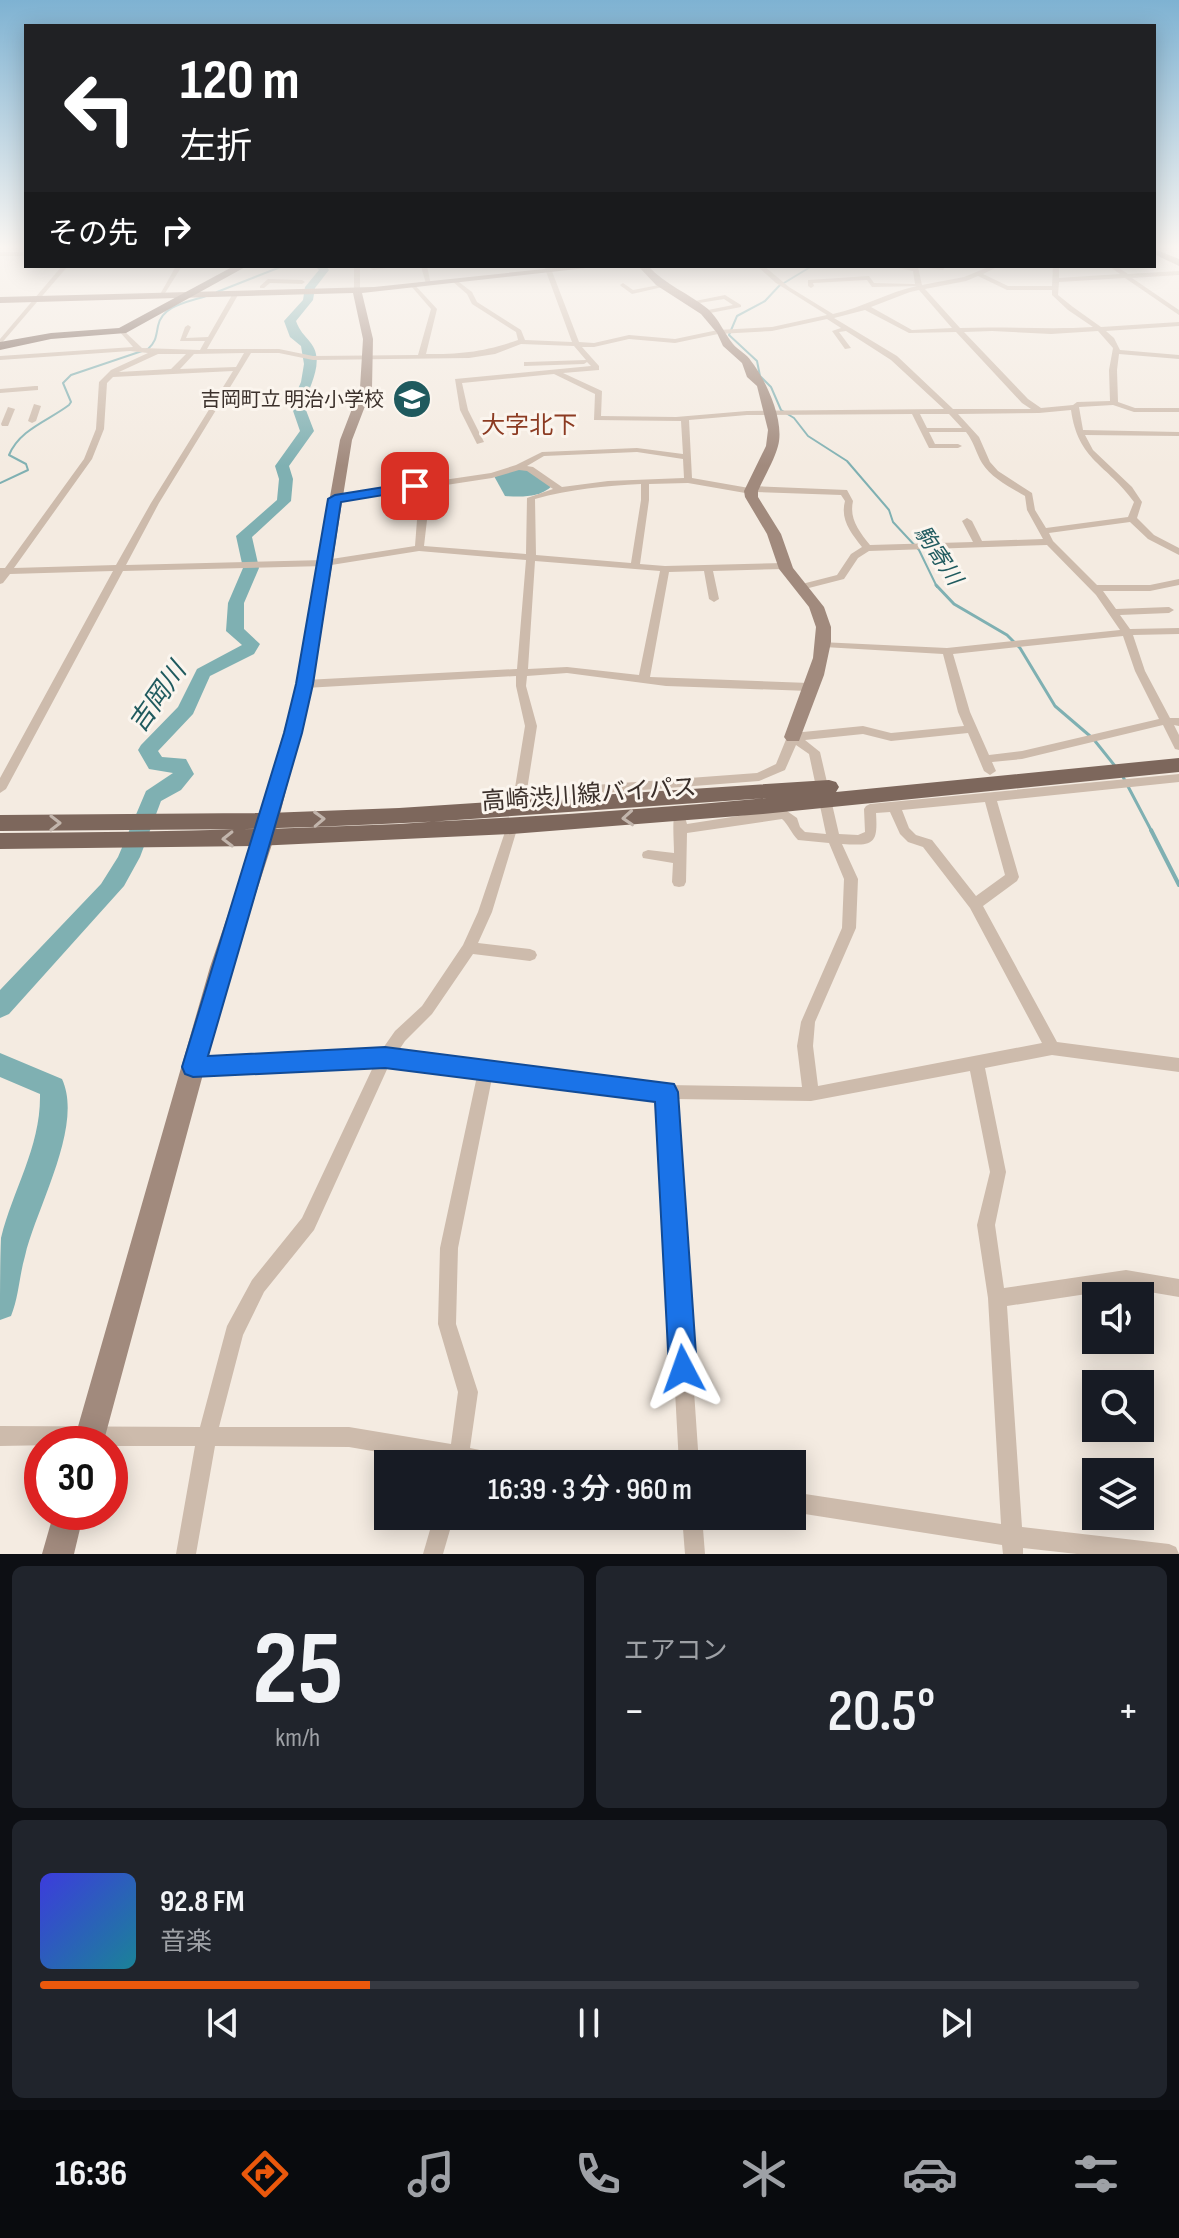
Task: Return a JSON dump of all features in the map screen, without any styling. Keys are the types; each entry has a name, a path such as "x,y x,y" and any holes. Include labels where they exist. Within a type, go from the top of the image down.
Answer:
{"main road":[{"path":"3,345 51,336 122,331 139,322"},
{"name":"高崎渋川線バイパス","path":"516,810 680,822 988,765 1179,753"},
{"name":"高崎渋川線バイパス","path":"0,841 106,832 266,830 516,810 823,794 1179,765"},
{"name":"高崎渋川線バイパス","path":"0,823 106,832"}],"street":[{"path":"21,322 3,345 3,358 141,349 288,351 313,358 469,356 522,342 594,345 629,337 675,341 722,332 772,329 805,322"},
{"path":"203,351 220,322"},
{"path":"93,1426 221,967 266,830 305,684 349,426 366,388 368,339 364,322"},
{"path":"422,355 422,339 433,322"},
{"path":"504,322 519,331 522,342"},
{"path":"480,442 464,410 458,381 596,368 577,345 568,322"},
{"path":"516,810 759,777 781,767 824,644 820,614 784,566 776,538 751,499 772,446 774,430 762,385 753,377 747,362 727,344 713,322"},
{"path":"838,322 889,354 969,430 986,463 995,473 1029,495 1031,510 1049,542 1094,588 1127,632 1140,671 1179,746"},
{"path":"892,322 911,332 1051,332 1179,324"},
{"path":"953,322 1025,401 1039,411"},
{"path":"1090,322 1114,343 1114,403"},
{"path":"188,327 182,340 210,339"},
{"path":"847,348 835,331 848,329"},
{"path":"122,331 141,349"},
{"path":"2,574 88,459 100,429 103,382 109,375 154,351"},
{"path":"173,371 193,351"},
{"path":"0,789 170,477 249,351"},
{"path":"1116,352 1179,357"},
{"path":"469,356 478,379"},
{"path":"527,364 591,362"},
{"path":"109,375 237,369"},
{"path":"557,373 599,393 597,418 1039,411 1075,407 1077,404 1114,403 1134,410 1179,410"},
{"path":"0,391 35,388"},
{"path":"32,421 37,406"},
{"path":"1075,407 1078,432 1094,458 1135,496 1138,502 1132,519"},
{"path":"5,424 11,409"},
{"path":"915,412 932,446 958,446"},
{"path":"685,419 688,480"},
{"path":"924,430 969,430"},
{"path":"1078,432 1179,434"},
{"path":"335,499 519,467 542,454 637,450 688,457"},
{"path":"519,467 530,469 561,490"},
{"path":"186,1554 207,1436 234,1333 258,1286 308,1224 385,1058 400,1036 427,1010 469,948 485,912 516,810 531,726 521,686 531,498 561,490 688,480 752,490 844,492 849,501 846,514 867,548"},
{"path":"635,567 645,481"},
{"path":"415,486 422,520 419,548"},
{"path":"1045,531 1132,519"},
{"path":"1132,519 1151,537 1179,552"},
{"path":"967,521 979,544"},
{"path":"801,587 841,577 854,556 867,548 1049,542"},
{"path":"2,574 325,563 419,548 665,569 784,566"},
{"path":"708,568 714,599"},
{"path":"644,678 665,569"},
{"path":"1094,588 1150,588 1179,582"},
{"path":"1114,612 1169,610"},
{"path":"824,644 947,651 1127,632 1179,631"},
{"path":"947,651 971,729 988,765 1165,721 1179,722"},
{"path":"305,684 567,670 644,678 809,687"},
{"path":"793,737 863,730 891,737 971,729"},
{"path":"793,737 814,752 834,839 851,879 849,928 808,1022 805,1046 811,1094"},
{"path":"679,882 680,822 784,814 793,821 794,828 802,837 867,838 871,835 870,809 1179,778"},
{"path":"975,904 1012,877 990,797"},
{"path":"894,807 904,831 912,839 927,843 975,904 1052,1048"},
{"path":"648,855 681,859"},
{"path":"469,948 530,955"},
{"path":"193,1067 385,1058 666,1092 811,1094 1052,1048 1179,1065"},
{"path":"976,1061 998,1172 986,1225 997,1298 1012,1545"},
{"path":"460,1450 468,1392 447,1324 449,1248 486,1070"},
{"path":"666,1092 688,1450"},
{"path":"997,1298 1126,1279 1179,1288"},
{"path":"0,1436 24,1437"},
{"path":"128,1439 207,1436 349,1437 409,1450"},
{"path":"806,1505 1012,1545 1169,1554"},
{"path":"58,1554 64,1530"},
{"path":"433,1554 440,1530"},
{"path":"693,1530 695,1554"}],"water":[{"path":"522,468 552,486 536,495 505,496 494,476"}],"waterway":[{"path":"0,483 28,470 26,464 9,455 20,438 71,402 63,383 71,375 148,349 160,322"},
{"name":"吉岡川","path":"0,1007 117,880 153,796 174,785 184,774 179,764 156,764 148,750 186,710 203,673 248,650 251,644 235,631 236,603 251,568 244,536 284,501 286,479 282,466 307,431 297,405 307,382 310,361 307,345 296,337 290,322"},
{"name":"駒寄川","path":"735,322 729,335 757,361 760,376 771,387 781,410 794,418 808,436 847,461 889,510 893,522 919,550 936,585"},
{"name":"駒寄川","path":"936,585 954,604 1007,635 1020,648 1055,706 1090,736"},
{"name":"駒寄川","path":"1095,741 1115,766"},
{"name":"駒寄川","path":"1122,775 1152,832"},
{"name":"駒寄川","path":"1151,830 1179,885"},
{"name":"吉岡川","path":"0,1065 53,1087 51,1130 46,1152 16,1235 0,1305"}],"place":[{"name":"吉岡町立 明治小学校","path":"412,399"}],"district":[{"name":"大字北下","path":"529,425"}],"route":[{"path":"415,486 335,499 305,684 293,733 193,1067 385,1058 666,1092 683,1369"}]}
